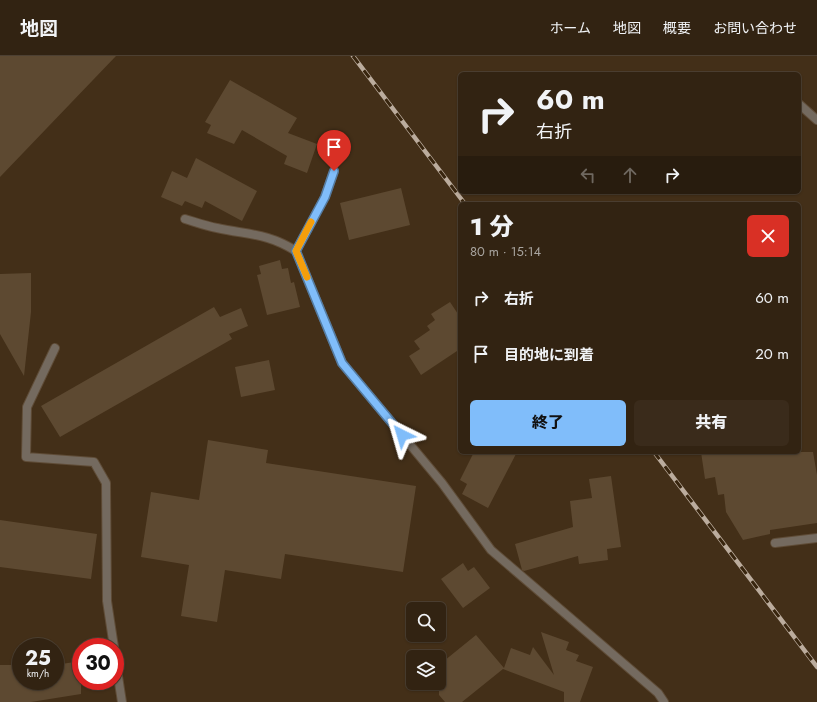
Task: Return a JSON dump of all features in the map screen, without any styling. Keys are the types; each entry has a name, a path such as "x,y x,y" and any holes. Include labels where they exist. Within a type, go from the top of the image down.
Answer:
{"street":[{"path":"801,106 817,120"},
{"path":"296,251 325,197 334,171"},
{"path":"185,219 219,228 249,232 280,241 296,251 342,363 442,483 491,550 658,693 664,702"},
{"path":"55,348 27,407 26,457 94,462 106,483 107,601 113,638"},
{"path":"775,543 817,538"},
{"path":"120,690 122,702"}],"building":[{"path":"0,56 116,56 0,177"},
{"path":"230,80 297,118 288,133 317,144 307,173 284,164 287,156 242,130 234,144 207,133 211,125 205,122"},
{"path":"196,158 257,191 242,221 205,201 202,208 185,201 182,206 161,197 172,171 187,178"},
{"path":"401,188 410,225 349,240 340,203"},
{"path":"280,260 282,269 288,268 291,283 294,282 300,307 267,315 257,275 261,274 259,266"},
{"path":"31,273 31,312 24,376 0,334 0,274"},
{"path":"450,302 458,314 458,350 421,375 409,356 420,349 414,341 430,330 427,326 435,320 431,314"},
{"path":"214,307 220,317 241,308 248,326 229,334 232,339 60,437 41,406"},
{"path":"269,360 275,390 241,397 235,367"},
{"path":"208,440 268,450 266,463 416,486 403,572 285,554 281,579 225,570 217,622 181,616 189,565 141,557 151,492 199,500"},
{"path":"801,452 813,452 817,475 817,523 770,530 770,534 743,540 726,512 724,494 718,495 715,477 705,479 701,454 801,454"},
{"path":"473,454 516,454 488,508 462,494 467,484 460,480"},
{"path":"611,476 621,547 607,549 608,560 579,564 578,556 524,571 522,570 515,544 573,527 570,501 592,498 589,479"},
{"path":"0,520 97,534 91,579 0,567"},
{"path":"463,563 468,571 474,567 490,588 463,608 441,579"},
{"path":"541,632 569,642 566,650 579,655 576,661 593,667 580,702 564,702 564,692 503,669 462,702 445,702 439,695 439,690 446,690 446,659 476,635 504,668 511,648 530,655 533,647 554,675"},
{"path":"72,662 72,690 81,690 81,694 31,702 0,702 0,665 12,665 12,690 64,690 64,664"}],"railway":[{"path":"353,56 463,202"},
{"path":"656,454 817,667"}],"slow traffic":[{"path":"307,277 296,251 311,222"}],"route":[{"path":"334,171 325,197 296,251 342,363 402,435"}]}
